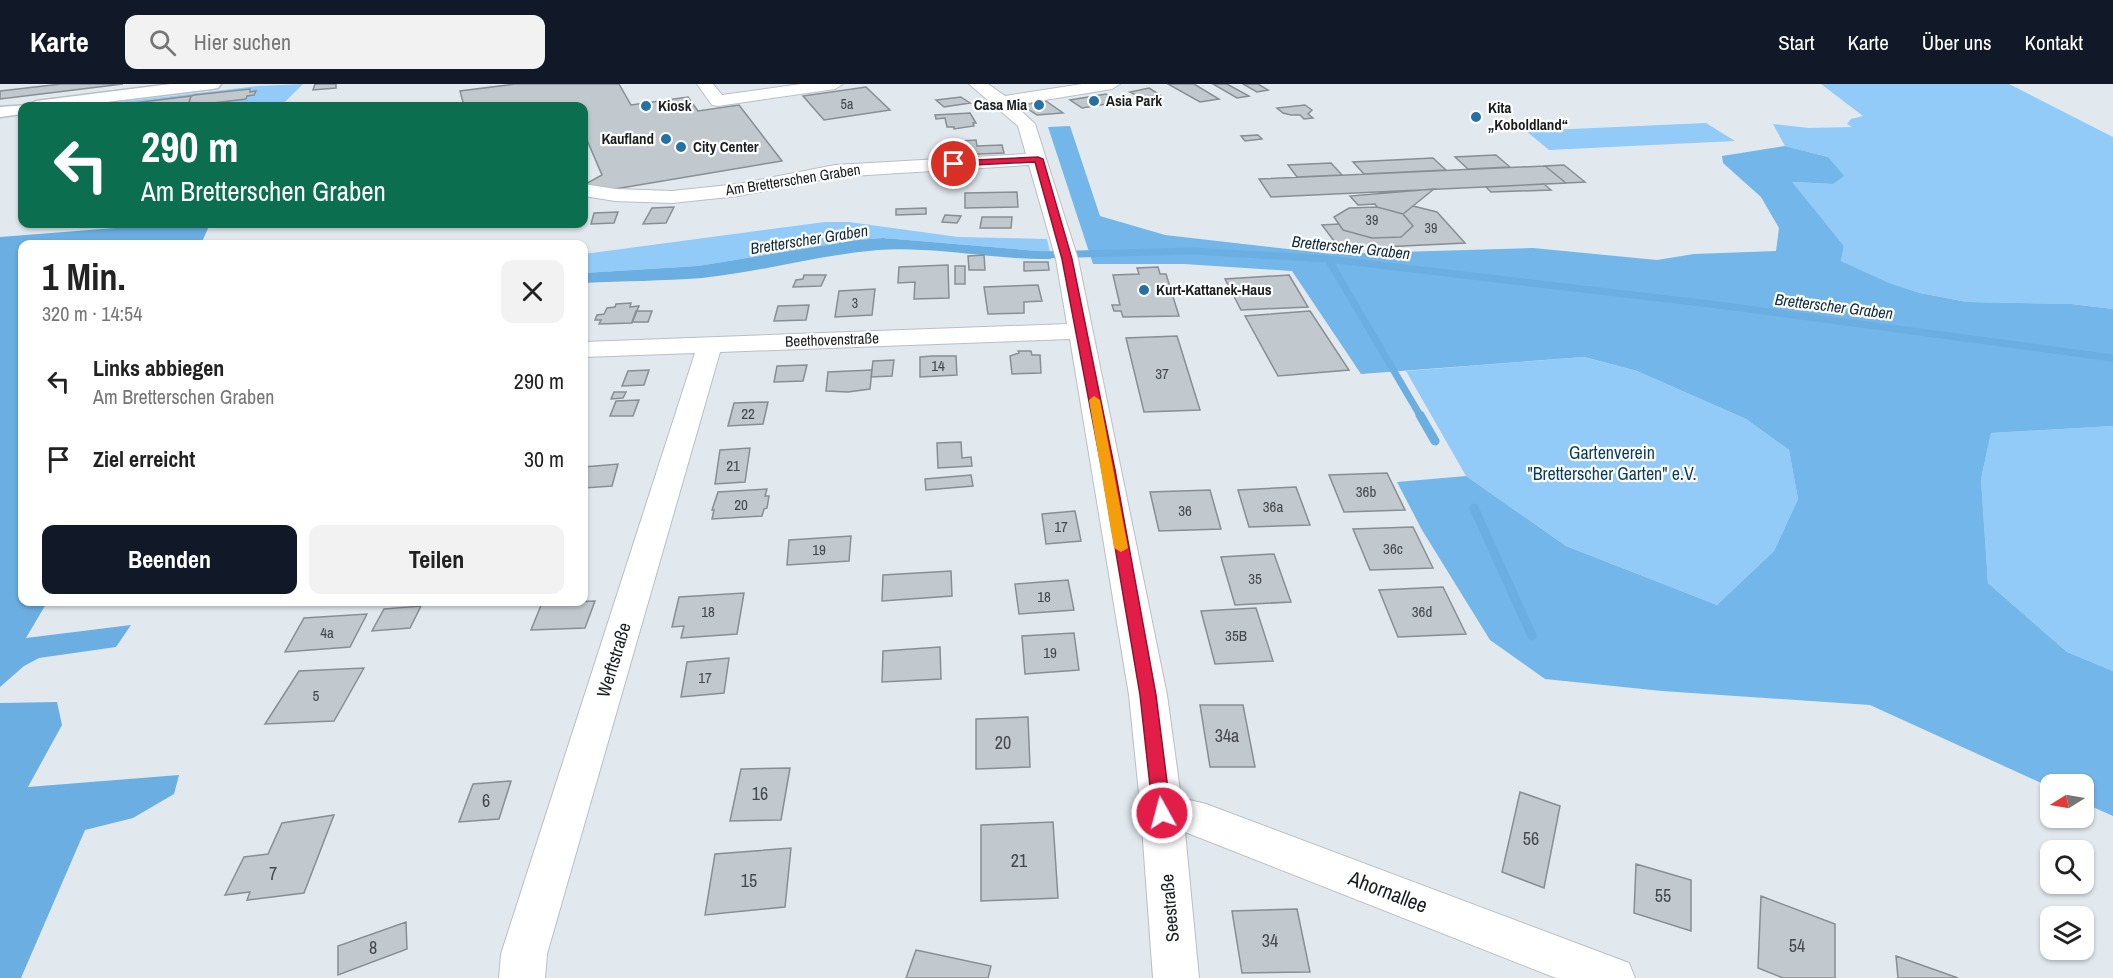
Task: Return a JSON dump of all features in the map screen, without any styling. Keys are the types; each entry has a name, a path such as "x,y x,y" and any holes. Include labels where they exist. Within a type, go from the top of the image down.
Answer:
{"main road":[{"path":"68,102 212,84"},
{"path":"0,112 18,110"}],"street":[{"path":"705,84 718,101 835,84"},
{"name":"Seestraße","path":"977,84 1002,102 1026,124 1065,250 1148,695 1162,813 1176,978"},
{"path":"1002,102 1112,84"},
{"name":"Am Bretterschen Graben","path":"588,191 615,195 672,197 738,190 835,171 1038,159"},
{"name":"Beethovenstraße","path":"588,349 1081,331"},
{"name":"Werftstraße","path":"522,978 524,954 710,344"},
{"name":"Ahornallee","path":"1162,813 1191,816 1612,978"}],"green space":[{"path":"303,84 285,102 120,102 258,86"},
{"path":"1821,84 2009,84 2113,137 2113,309 2071,304 1967,302 1920,293 1888,283 1841,261 1844,246 1791,182 1833,184 1828,157 1785,146 1773,124 1809,128 1852,127 1847,124 1851,119 1863,116"},
{"path":"1706,123 1735,141 1549,150 1526,131"},
{"name":"Bretterscher Graben","path":"825,222 849,222 958,237 1047,239 1050,252 883,238 698,266 588,273 588,253"},
{"name":"Gartenverein \"Bretterscher Garten\" e.V.","path":"1583,357 1637,371 1746,419 1789,450 1798,499 1774,551 1717,605 1566,546 1466,476 1406,371"},
{"path":"2113,426 2113,671 2067,652 1988,583 1981,479 1991,433"}],"shaded area":[{"path":"1070,126 1100,216 1165,235 1332,254 1533,248 1657,260 1694,254 1776,251 1779,228 1761,197 1723,163 1722,156 1785,146 1828,157 1844,176 1833,184 1792,182 1844,246 1841,261 1889,283 1920,293 1967,302 2071,304 2113,309 2113,426 1991,433 1981,479 1988,583 2067,652 2113,671 2113,816 2094,807 2094,774 2040,774 2040,782 1870,705 1662,691 1545,679 1490,640 1422,530 1397,482 1466,476 1566,546 1717,605 1774,551 1798,499 1789,450 1746,419 1637,371 1584,357 1361,374 1292,271 1184,264 1093,264 1048,127"},
{"path":"115,228 208,228 203,240 18,240 18,606 45,606 26,638 131,625 116,647 39,658 24,666 0,687 0,237"},
{"path":"883,238 1050,252 1051,259 921,250 878,250 702,278 588,283 588,273 698,266"},
{"path":"57,702 62,725 28,787 179,775 174,794 133,818 85,830 21,978 0,978 0,703"}],"building":[{"path":"61,84 123,84 0,99 0,91"},
{"path":"315,84 336,84 336,88 313,90"},
{"name":"City Center","path":"515,84 619,84 631,105 688,97 698,111 739,105 782,161 609,190 588,186 588,183 602,175 588,142 588,102 463,102 460,91"},
{"path":"1168,84 1194,84 1219,99 1200,102"},
{"path":"1213,84 1227,84 1249,96 1237,98"},
{"path":"1243,84 1258,84 1268,90 1257,92"},
{"path":"866,87 890,110 824,120 803,96"},
{"path":"1149,88 1160,95 1141,98 1130,92"},
{"path":"250,89 250,92 256,91 254,95 247,96 246,99 221,102 189,102 191,96"},
{"name":"Asia Park","path":"1106,94 1118,102 1082,108 1070,100"},
{"path":"191,96 189,102 142,102"},
{"path":"961,97 970,103 944,107 936,100"},
{"path":"1046,101 1063,113 1037,115 1022,105"},
{"path":"1305,105 1312,110 1308,114 1313,118 1304,119 1300,115 1283,113 1277,108"},
{"path":"970,113 976,123 973,123 974,126 954,129 954,127 947,127 945,118 936,119 935,115"},
{"path":"1258,135 1262,139 1245,141 1241,136"},
{"path":"976,140 977,146 1002,145 1004,153 955,155 955,152 947,153 946,142"},
{"path":"1496,155 1510,167 1468,169 1455,157"},
{"path":"1433,158 1446,170 1364,174 1353,162"},
{"path":"1331,163 1342,175 1297,177 1288,165"},
{"path":"1564,165 1585,182 1566,183 1545,166"},
{"path":"1545,166 1566,183 1271,197 1259,179"},
{"path":"1544,184 1551,190 1491,192 1486,187"},
{"path":"1434,189 1403,214 1377,207 1375,204 1358,205 1350,196"},
{"path":"1017,192 1018,207 965,208 965,193"},
{"path":"1413,206 1437,212 1465,243 1340,249 1322,225 1339,224 1343,230 1372,238 1401,237 1413,226 1403,214"},
{"path":"674,207 666,223 643,224 652,208"},
{"path":"1377,207 1403,214 1413,226 1401,237 1372,238 1343,230 1334,217 1349,208"},
{"path":"926,208 926,214 896,215 896,209"},
{"path":"618,212 614,223 591,224 594,213"},
{"path":"945,215 961,216 957,223 942,222"},
{"path":"982,217 1012,217 1011,228 980,228"},
{"path":"984,255 985,270 969,270 968,256"},
{"path":"1024,262 1048,262 1049,270 1024,271"},
{"path":"948,265 949,298 914,299 915,282 898,283 899,267"},
{"path":"955,266 965,266 965,284 955,284"},
{"name":"Kurt-Kattanek-Haus","path":"1158,267 1160,274 1166,274 1179,316 1123,317 1121,311 1114,311 1112,305 1120,305 1113,275 1139,274 1137,268"},
{"path":"804,275 826,275 821,286 793,287 796,280 803,279"},
{"path":"1289,275 1308,307 1241,310 1225,279"},
{"path":"1038,285 1042,301 1024,302 1024,313 988,314 984,287"},
{"path":"875,289 872,315 835,317 839,291"},
{"path":"631,303 630,307 639,306 632,323 599,324 601,320 595,320 597,315 604,314 607,308 615,307 616,304"},
{"path":"809,305 806,320 774,321 778,306"},
{"path":"636,311 652,311 648,322 632,322"},
{"path":"1310,311 1349,370 1278,376 1245,316"},
{"path":"1177,336 1200,410 1144,412 1126,338"},
{"path":"1018,351 1031,351 1032,355 1040,355 1041,373 1012,374 1010,356 1019,353"},
{"path":"956,356 957,375 920,377 920,357"},
{"path":"894,360 892,376 871,377 873,361"},
{"path":"807,365 803,381 774,382 777,366"},
{"path":"649,370 644,385 622,386 628,371"},
{"path":"872,370 870,389 848,392 826,391 828,372"},
{"path":"614,392 626,392 623,398 611,399"},
{"path":"639,400 633,416 610,416 616,401"},
{"path":"768,402 763,424 728,426 734,403"},
{"path":"961,442 962,458 971,457 972,466 938,468 937,443"},
{"path":"750,448 745,482 715,484 720,450"},
{"path":"618,464 612,486 588,488 588,467"},
{"path":"1387,473 1405,510 1344,512 1329,475"},
{"path":"971,475 973,486 926,490 925,479"},
{"path":"1296,487 1310,525 1249,527 1238,490"},
{"path":"767,489 765,496 769,496 767,508 764,509 762,516 712,519 714,510 712,510 718,492"},
{"path":"1210,490 1221,529 1159,531 1150,492"},
{"path":"1075,511 1081,541 1046,544 1042,514"},
{"path":"1413,527 1433,568 1370,570 1353,529"},
{"path":"851,536 849,561 787,565 789,540"},
{"path":"1274,554 1291,602 1235,605 1221,557"},
{"path":"951,571 952,596 882,601 883,575"},
{"path":"1068,580 1074,610 1019,614 1015,584"},
{"path":"1443,587 1466,634 1398,637 1379,590"},
{"path":"744,593 737,634 681,638 684,626 672,627 679,597"},
{"path":"588,601 595,601 585,628 531,630 541,606 588,606"},
{"path":"421,606 410,628 372,631 384,609"},
{"path":"1256,608 1273,661 1215,664 1201,611"},
{"path":"367,614 350,647 285,652 304,618"},
{"path":"1074,633 1079,670 1025,674 1022,636"},
{"path":"940,647 941,679 882,682 883,651"},
{"path":"729,658 724,693 681,697 687,662"},
{"path":"364,668 334,721 265,724 299,671"},
{"path":"1200,705 1243,705 1255,767 1210,767"},
{"path":"1028,717 1030,767 976,769 976,719"},
{"path":"790,768 781,820 730,821 741,769"},
{"path":"511,781 499,819 459,822 473,784"},
{"path":"1520,792 1560,806 1544,888 1502,872"},
{"path":"334,815 304,893 247,900 250,892 225,895 244,857 268,854 282,823"},
{"path":"1053,822 1058,898 981,901 981,825"},
{"path":"791,848 785,907 705,915 715,854"},
{"path":"1636,864 1691,880 1691,931 1634,913"},
{"path":"1761,896 1835,924 1835,978 1783,978 1758,968"},
{"path":"1297,909 1310,972 1242,973 1232,911"},
{"path":"406,922 407,949 338,975 338,946"},
{"path":"916,950 991,966 988,978 906,978"},
{"path":"1896,956 1958,978 1898,978"}],"waterway":[{"name":"Bretterscher Graben","path":"1039,255 1194,251 1328,259"},
{"name":"Bretterscher Graben","path":"1328,259 1718,305 2113,358"},
{"path":"1328,259 1421,417"},
{"path":"1420,415 1435,441"},
{"path":"1474,508 1532,636"}],"slow traffic":[{"path":"1094,400 1121,548"}],"place":[{"name":"Asia Park","path":"1094,101"},
{"name":"Casa Mia","path":"1039,105"},
{"name":"Kiosk","path":"646,106"},
{"name":"Kita „Koboldland“","path":"1476,117"},
{"name":"Kaufland","path":"666,139"},
{"name":"City Center","path":"681,147"},
{"name":"Kurt-Kattanek-Haus","path":"1144,290"}],"route":[{"path":"954,164 1038,159 1067,259 1108,470 1148,695 1162,813"}]}
